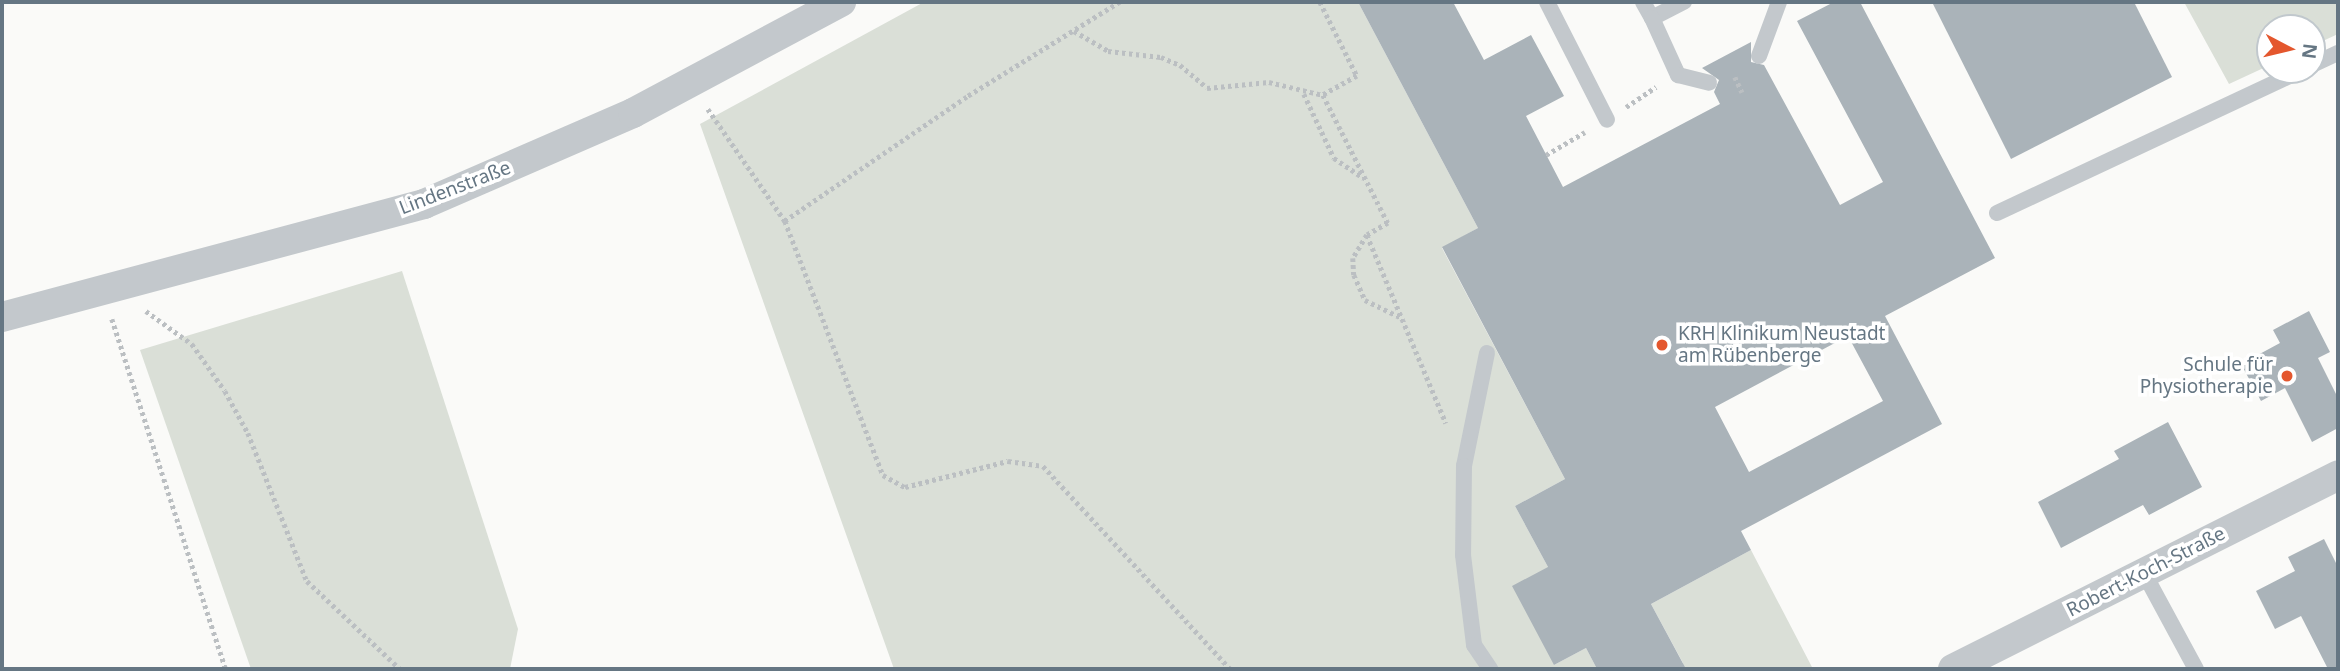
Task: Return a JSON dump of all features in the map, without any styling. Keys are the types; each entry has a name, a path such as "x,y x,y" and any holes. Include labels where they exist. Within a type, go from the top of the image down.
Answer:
{"street":[{"name":"Lindenstraße","path":"2,317 425,204 633,113 841,2"},
{"name":"Robert-Koch-Straße","path":"1953,669 2338,475"}],"lane":[{"path":"1547,2 1606,120"},
{"path":"1643,2 1678,75 1710,83"},
{"path":"1652,18 1684,2"},
{"path":"1759,56 1779,2"},
{"path":"1997,213 2272,84"},
{"path":"1487,353 1464,466 1463,555 1474,645 1490,669"},
{"path":"2144,573 2196,669"}],"path":[{"path":"785,221 1120,2"},
{"path":"1073,31 1108,51 1161,57 1180,65 1207,88 1258,81 1303,93 1324,95 1357,76 1320,2"},
{"path":"1732,71 1742,92"},
{"path":"690,83 785,221 883,475 905,487 1008,461 1043,466 1230,669"},
{"path":"1303,93 1334,158 1365,178"},
{"path":"1324,95 1388,223 1367,235 1353,257 1360,287 1365,299 1381,312 1402,318"},
{"path":"1367,235 1464,466"},
{"path":"111,289 226,669"},
{"path":"111,289 192,344 248,433 307,581 400,669"}],"shaded area":[{"path":"924,2 1358,2 1478,228 1442,248 1565,479 1515,506 1548,567 1554,665 1586,648 1597,669 894,669 700,124"},
{"path":"2184,2 2338,2 2338,34 2326,40 2326,14 2256,14 2256,71 2229,84"},
{"path":"402,271 518,629 510,669 251,669 140,350"},
{"path":"1751,550 1813,669 1672,669 1683,663 1651,604"}],"building":[{"name":"KRH Klinikum Neustadt am Rübenberge","path":"1358,2 1453,2 1484,60 1531,35 1564,96 1526,116 1563,187 1720,104 1714,92 1719,80 1702,68 1751,42 1751,62 1764,65 1840,205 1883,182 1797,21 1834,2 1860,2 1995,258 1885,316 1942,424 1741,531 1751,550 1651,604 1686,669 1597,669 1586,648 1554,665 1512,586 1548,567 1515,506 1565,479 1442,247 1478,228","holes":["1848,336 1883,401 1749,472 1715,407"]},
{"path":"1932,2 2134,2 2172,77 2011,159"},
{"name":"Schule für Physiotherapie","path":"2309,311 2330,352 2318,358 2338,398 2338,428 2312,442 2285,388 2261,401 2241,364 2280,343 2273,330"},
{"path":"2168,422 2202,487 2149,515 2143,505 2061,548 2038,502 2119,459 2114,451"},
{"path":"2324,539 2338,567 2338,669 2328,669 2301,616 2275,629 2256,591 2295,571 2288,557"}],"place":[{"name":"KRH Klinikum Neustadt am Rübenberge","path":"1662,345"},
{"name":"Schule für Physiotherapie","path":"2287,376"}]}
